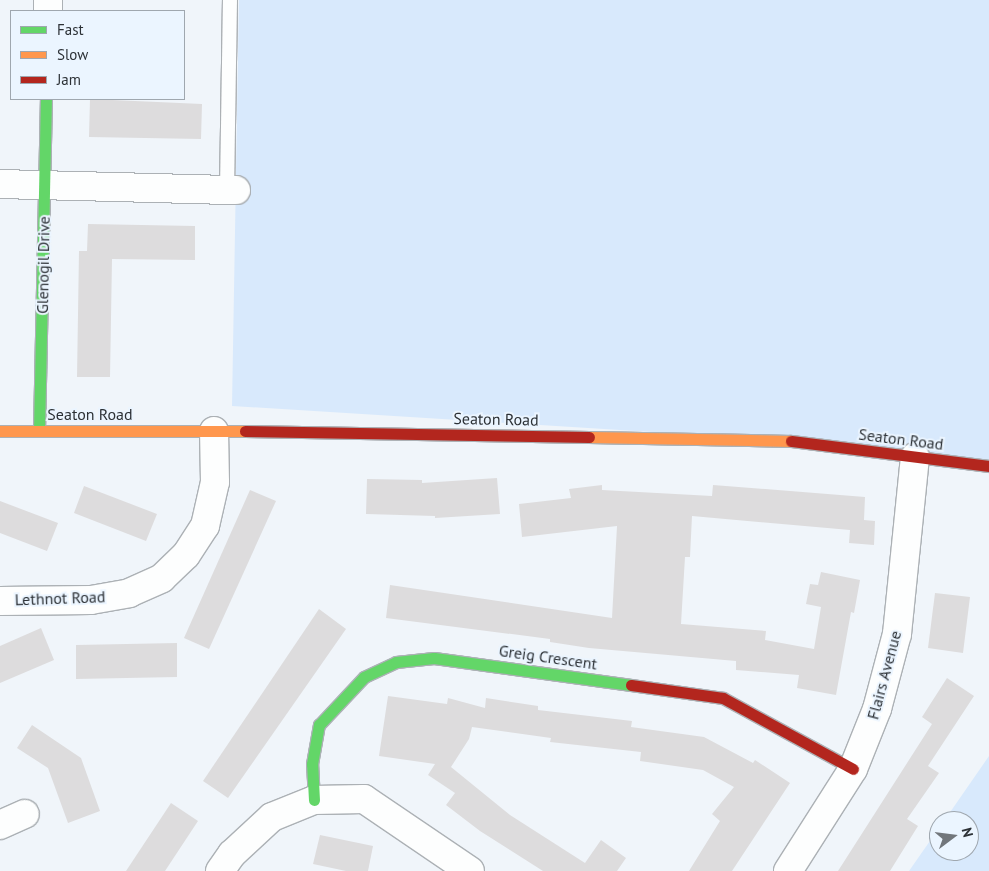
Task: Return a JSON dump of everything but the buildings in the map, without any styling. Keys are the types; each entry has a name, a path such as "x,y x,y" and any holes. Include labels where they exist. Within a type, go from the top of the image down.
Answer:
{"street":[{"name":"Glenogil Drive","path":"39,431 46,100"},
{"path":"0,184 231,190"},
{"name":"Seaton Road","path":"0,431 214,430 780,440 989,466"},
{"name":"Lethnot Road","path":"0,601 91,600 129,593 162,578 186,554 205,526 215,482 214,430"},
{"name":"Flairs Avenue","path":"788,871 853,769 877,709 897,634 915,457"},
{"name":"Greig Crescent","path":"314,800 312,764 320,724 364,677 396,662 434,658 723,698 853,769"},
{"path":"220,871 232,854 272,817 314,800 364,799 470,871"},
{"path":"0,824 25,814"}],"lane":[{"path":"230,0 231,190"}],"shaded area":[{"path":"239,0 989,0 989,466 780,440 232,406"},
{"path":"989,756 989,871 909,871 929,842 929,861 979,861 979,811 951,811"}],"traffic: fast":[{"path":"39,431 46,100"},
{"path":"314,800 312,764 319,725 364,677 396,662 434,658 631,685"}],"traffic: slow":[{"path":"0,431 245,431"},
{"path":"589,437 791,441"}],"traffic: jam":[{"path":"245,431 589,437"},
{"path":"791,441 989,466"},
{"path":"631,685 723,698 853,769"}]}
